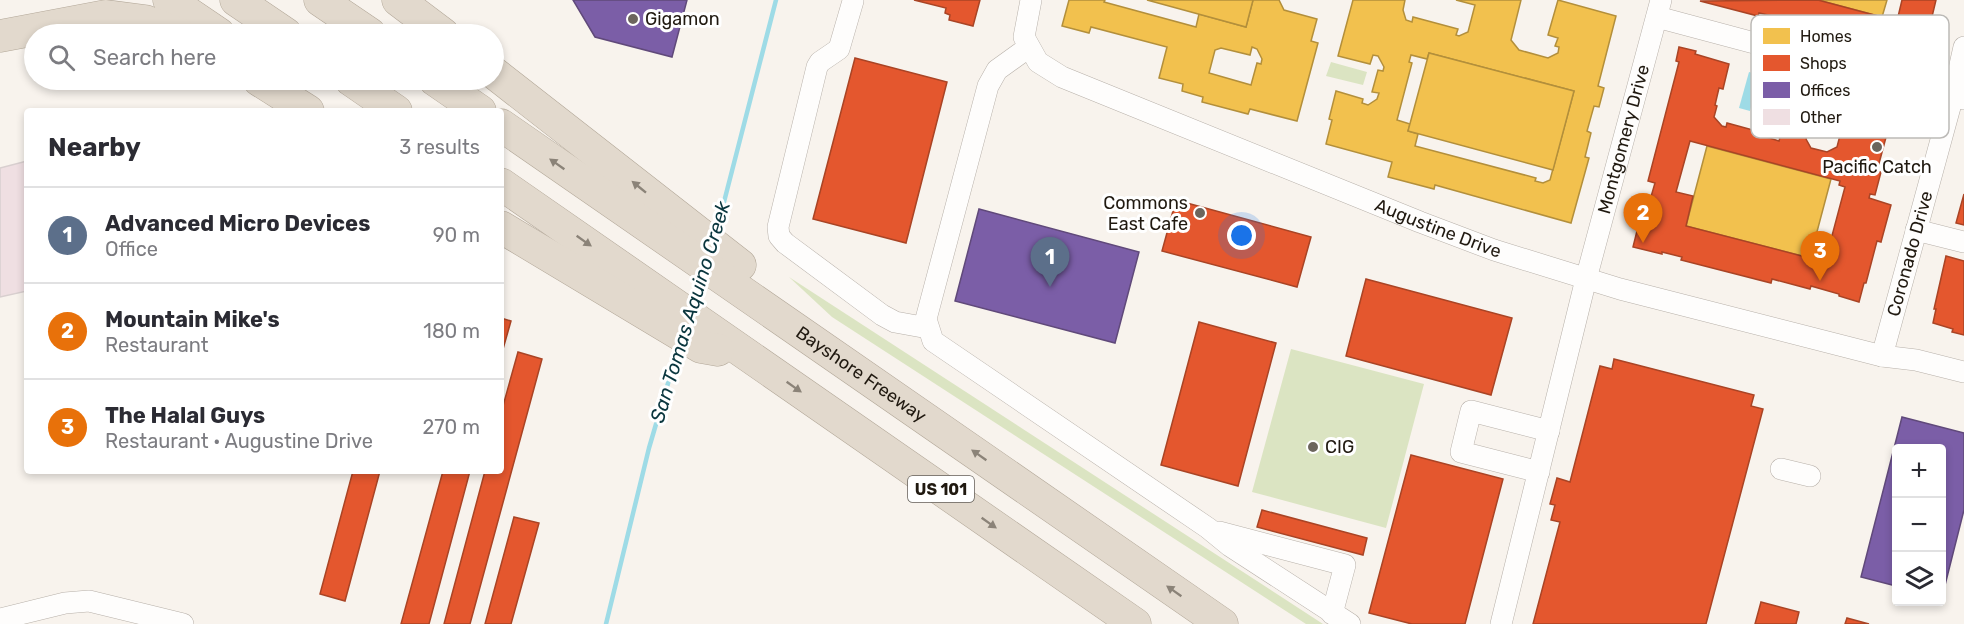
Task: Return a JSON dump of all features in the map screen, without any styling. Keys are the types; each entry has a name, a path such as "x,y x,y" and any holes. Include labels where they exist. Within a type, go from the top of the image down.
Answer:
{"highway":[{"path":"169,0 204,24"},
{"path":"236,0 271,24"},
{"path":"320,0 355,24"},
{"path":"396,0 429,24"},
{"path":"64,24 106,16 153,24"},
{"path":"0,36 24,31"},
{"path":"504,81 570,131 679,234"},
{"path":"275,90 303,108"},
{"path":"299,90 326,108"},
{"path":"366,90 392,108"},
{"path":"450,90 476,108"},
{"name":"Bayshore Freeway","path":"504,127 679,234 730,270 861,373 1222,624"},
{"name":"US 101","path":"504,186 649,302 746,354 1135,624"},
{"path":"504,229 649,302"}],"street":[{"path":"1030,0 1026,42 997,70 988,86 926,319 928,328 933,341 940,348 1341,619 1345,566 1208,528"},
{"path":"853,1 839,49 820,62 817,67 778,228 779,236 785,243 882,315 895,322 928,328"},
{"path":"1659,8 1751,36"},
{"name":"Montgomery Drive","path":"1502,624 1586,279 1659,8"},
{"name":"Augustine Drive","path":"1026,42 1038,62 1062,77 1494,250 1586,279 1714,314 1882,356 1916,360 1964,372"},
{"name":"Coronado Drive","path":"1949,126 1958,98 1964,47"},
{"name":"Coronado Drive","path":"1882,356 1916,230 1945,138"},
{"path":"1916,230 1964,242"},
{"name":"Augustine Drive","path":"1882,356 1912,373 1964,387"},
{"path":"1539,472 1461,452 1472,411 1549,432"},
{"path":"1781,469 1810,476"},
{"path":"0,620 65,603 89,601 183,624"}],"green space":[{"path":"1331,62 1367,72 1363,85 1326,76"},
{"path":"789,277 1323,624 1306,624 832,317"},
{"path":"1291,349 1424,384 1386,528 1252,492"}],"water":[{"path":"1749,72 1751,73 1750,111 1739,108"}],"building: Homes":[{"path":"1069,0 1105,0 1104,2 1196,27 1199,14 1246,27 1253,0 1279,0 1284,10 1317,19 1311,41 1318,43 1297,121 1250,109 1248,114 1202,102 1203,97 1182,91 1183,84 1159,78 1167,47 1091,27 1089,33 1062,26","holes":["1252,47 1257,49 1262,59 1261,64 1257,63 1251,85 1209,73 1215,50 1221,48 1250,55"]},
{"path":"1147,0 1253,0 1246,27"},
{"path":"1353,0 1405,0 1403,10 1406,20 1412,22 1413,17 1458,29 1456,35 1459,36 1468,32 1475,5 1456,0 1521,0 1511,40 1519,50 1548,58 1558,53 1559,47 1555,46 1558,38 1548,35 1558,0 1616,16 1598,86 1604,88 1599,107 1594,106 1587,131 1591,133 1585,157 1589,158 1571,223 1435,185 1434,189 1388,177 1392,162 1326,144 1336,91 1363,99 1362,103 1368,105 1377,99 1379,93 1372,92 1378,70 1383,71 1384,67 1378,56 1373,55 1370,64 1338,56","holes":["1429,53 1574,91 1550,180 1543,183 1535,181 1536,178 1415,146 1418,134 1408,131 1410,124 1397,120 1412,63 1409,62 1411,55 1427,59"]},
{"path":"1818,0 1887,0 1883,15 1874,15"},
{"path":"1429,53 1574,91 1553,170 1408,131"},
{"path":"1707,146 1831,179 1810,258 1686,226"}],"building: Shops":[{"path":"914,0 980,0 973,26 949,20 950,15 945,13 946,8"},
{"path":"1818,0 1874,15 1768,15 1759,13 1754,15 1700,1"},
{"path":"1902,0 1936,0 1932,15 1898,15"},
{"path":"1679,47 1729,64 1723,89 1719,88 1714,117 1722,126 1726,127 1727,123 1751,129 1751,138 1769,138 1779,141 1780,138 1806,138 1811,148 1827,152 1837,147 1839,138 1886,138 1877,171 1881,172 1875,195 1870,194 1869,198 1891,205 1881,242 1877,241 1859,302 1811,286 1810,289 1772,279 1771,283 1681,260 1682,257 1633,247 1640,219 1648,207 1655,183 1648,181 1679,62 1676,61","holes":["1690,141 1840,181 1839,185 1845,187 1825,262 1686,226 1693,196 1676,192"]},
{"path":"855,58 947,82 906,243 813,219"},
{"path":"1964,194 1964,225 1956,223"},
{"path":"1176,200 1311,237 1297,287 1162,251"},
{"path":"1946,256 1964,261 1964,335 1933,323"},
{"path":"1366,279 1512,318 1491,395 1346,356"},
{"path":"504,319 511,321 504,346"},
{"path":"1199,322 1276,343 1238,486 1161,465"},
{"path":"518,352 542,359 470,624 444,624 484,474 504,474 504,402"},
{"path":"1614,359 1754,395 1751,406 1763,409 1706,624 1533,624 1560,522 1551,520 1555,505 1550,504 1557,478 1570,482 1600,366 1612,369"},
{"path":"1411,455 1503,479 1465,624 1412,624 1369,613"},
{"path":"352,474 379,474 345,601 320,594"},
{"path":"442,474 469,474 429,624 401,624"},
{"path":"1262,510 1367,538 1363,555 1257,527"},
{"path":"514,517 539,523 511,624 485,624"},
{"path":"1761,602 1799,612 1796,624 1755,624"},
{"path":"1847,618 1869,624 1845,624"}],"building: Offices":[{"name":"Gigamon","path":"573,0 687,0 672,57 595,37"},
{"path":"979,209 1139,252 1115,343 955,301"},
{"path":"1902,417 1964,433 1964,510 1946,581 1946,444 1895,444"},
{"path":"1892,456 1892,585 1861,577"}],"building: Other":[{"path":"24,162 24,292 0,297 0,168"}],"waterway":[{"name":"San Tomas Aquino Creek","path":"716,233 776,0"},
{"name":"San Tomas Aquino Creek","path":"693,304 701,278"},
{"name":"San Tomas Aquino Creek","path":"606,624 649,448 679,346"}],"place":[{"name":"Gigamon","path":"633,19"},
{"name":"Pacific Catch","path":"1877,147"},
{"name":"Commons East Cafe","path":"1200,213"},
{"name":"Mountain Mike's","path":"1643,243"},
{"name":"The Halal Guys","path":"1820,281"},
{"name":"Advanced Micro Devices","path":"1050,287"},
{"name":"CIG","path":"1313,447"}]}
